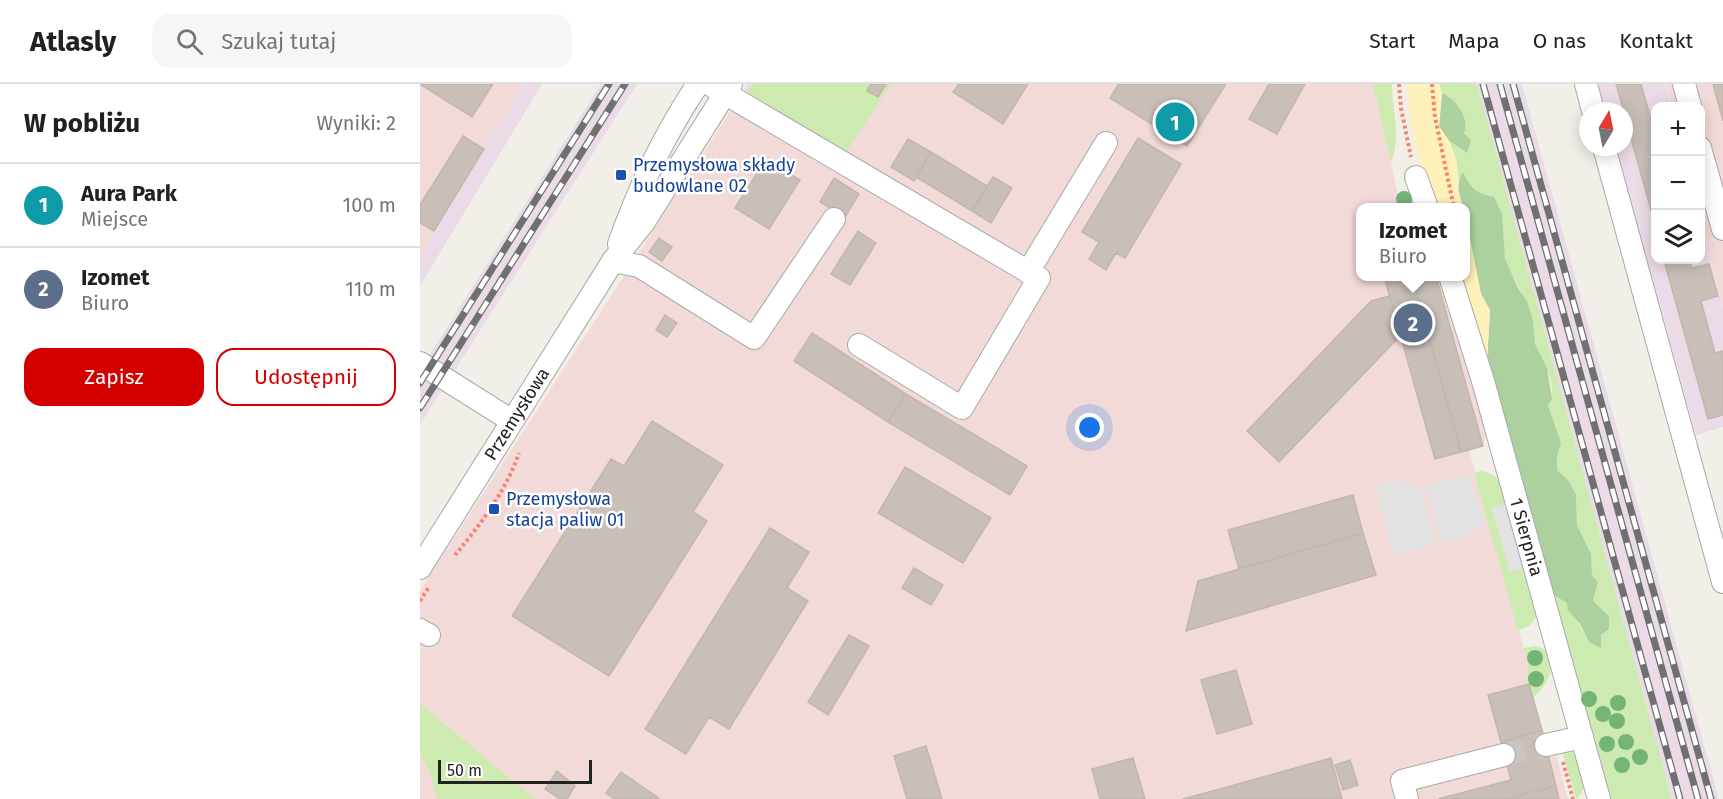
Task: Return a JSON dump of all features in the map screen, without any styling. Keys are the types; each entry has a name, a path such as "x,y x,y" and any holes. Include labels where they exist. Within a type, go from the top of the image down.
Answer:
{"street":[{"name":"Przemysłowa","path":"613,261 630,213 680,112 698,84"},
{"path":"1586,84 1591,102"},
{"path":"1684,84 1689,102"},
{"name":"Przemysłowa","path":"420,568 613,261 644,222 722,88"},
{"path":"722,88 1039,278 962,408 860,345"},
{"path":"1028,272 1106,143"},
{"path":"1606,156 1723,582"},
{"path":"1703,156 1723,229"},
{"path":"1416,177 1426,203"},
{"path":"613,261 639,266 754,338 834,219"},
{"name":"1 Sierpnia","path":"1451,281 1483,381 1599,799"},
{"path":"420,363 512,421"},
{"path":"1551,744 1582,737"},
{"path":"1407,799 1402,782 1504,755"}],"path":[{"path":"1400,84 1406,137 1416,177"},
{"path":"1432,84 1435,117 1453,203"},
{"path":"1551,744 1573,799"}],"shaded area":[{"path":"420,84 525,84 464,180 420,259"},
{"path":"525,84 542,84 420,286 420,259 464,180"},
{"path":"601,84 637,84 420,425 420,370"},
{"path":"748,84 1373,84 1400,203 1356,203 1356,281 1441,281 1487,431 1483,446 1469,450 1528,664 1527,678 1542,730 1556,755 1568,799 420,799 420,591"},
{"path":"1477,84 1522,84 1719,799 1672,799"},
{"path":"1598,84 1665,84 1670,102 1651,102 1651,264 1705,264 1705,238 1723,309 1723,427 1696,435 1618,156 1633,156 1633,102 1603,102"},
{"path":"1666,84 1723,84 1723,308 1705,235 1705,102 1671,102"},
{"path":"1469,475 1484,525 1470,530 1471,535 1442,543 1426,487"},
{"path":"1396,480 1421,488 1437,543 1394,556 1375,486"},
{"path":"1507,503 1525,567 1510,572 1492,507"}],"green space":[{"path":"753,84 891,84 844,155 746,95"},
{"path":"1373,84 1392,84 1396,142 1391,163"},
{"path":"1439,84 1477,84 1672,799 1608,799 1552,594 1567,603 1589,642 1601,647 1601,635 1593,601 1598,582 1592,575 1591,554 1577,525 1576,494 1568,480 1557,470 1557,457 1561,443 1548,405 1551,397 1551,382 1535,344 1527,303 1507,263 1494,197 1475,190 1463,173 1459,183 1456,159 1449,141 1466,153 1463,114 1450,97 1442,93"},
{"path":"1442,93 1457,104 1463,115 1464,133 1471,140 1467,153 1449,141 1439,126"},
{"path":"1463,172 1475,189 1494,197 1502,214 1505,259 1518,288 1527,301 1533,321 1535,344 1547,368 1552,399 1548,405 1561,443 1557,457 1557,470 1568,480 1576,494 1577,525 1591,554 1592,575 1598,582 1593,601 1609,616 1609,629 1601,635 1601,648 1589,642 1580,624 1568,610 1567,603 1552,594 1487,361 1490,310 1481,294 1470,239 1470,203 1462,203 1459,181"},
{"path":"1481,471 1493,475 1502,486 1507,503 1492,508 1510,571 1525,567 1538,615 1529,626 1518,631 1474,473"},
{"path":"1536,646 1550,652 1551,671 1546,683 1533,698 1527,678 1528,664 1523,648"},
{"path":"420,704 535,799 437,799 431,775 420,753"},
{"path":"1561,747 1575,754 1582,768 1584,785 1576,799"}],"sand":[{"path":"1407,84 1439,84 1442,93 1439,126 1449,141 1456,159 1458,190 1462,203 1433,203 1416,147"},
{"path":"1470,239 1481,294 1490,310 1487,361 1458,281 1470,281"}],"building":[{"path":"420,84 493,84 472,117"},
{"path":"871,84 886,84 878,97 867,91"},
{"path":"959,84 1028,84 1003,124 953,92"},
{"path":"1119,84 1226,84 1187,146 1110,98"},
{"path":"1269,84 1305,84 1277,134 1249,119"},
{"path":"1616,84 1641,84 1651,119 1651,210 1633,145 1633,102 1621,102"},
{"path":"1713,84 1723,84 1723,121"},
{"path":"463,136 484,149 434,231 420,223 420,205"},
{"path":"1138,138 1181,164 1125,258 1116,253 1106,270 1089,259 1099,242 1082,232"},
{"path":"908,139 931,152 914,181 891,167"},
{"path":"931,152 987,186 972,211 916,177"},
{"path":"766,159 800,180 769,229 735,208"},
{"path":"993,177 1012,188 991,223 972,211"},
{"path":"834,178 859,194 845,217 820,202"},
{"path":"858,231 876,243 850,285 831,274"},
{"path":"659,238 672,247 662,261 649,252"},
{"path":"1665,264 1690,264 1692,268 1709,264 1718,296 1701,301 1715,353 1723,351 1723,415 1708,419"},
{"path":"1385,281 1413,281 1461,452 1435,459"},
{"path":"1413,281 1437,281 1483,446 1461,452"},
{"path":"1390,296 1400,336 1279,462 1247,431 1371,301"},
{"path":"665,315 677,323 667,337 656,330"},
{"path":"812,333 906,394 888,422 794,361"},
{"path":"906,394 1027,466 1010,495 888,422"},
{"path":"652,421 723,465 693,512 707,521 609,676 512,616 611,459 624,466"},
{"path":"905,467 991,518 963,563 878,513"},
{"path":"1353,495 1363,533 1239,569 1228,530"},
{"path":"770,528 809,552 787,588 808,601 729,729 709,717 686,754 645,729"},
{"path":"1363,533 1376,575 1186,631 1198,581"},
{"path":"914,568 943,585 931,605 902,588"},
{"path":"849,635 869,646 828,715 808,702"},
{"path":"1236,670 1252,724 1217,734 1201,680"},
{"path":"1529,684 1542,730 1501,742 1488,695"},
{"path":"1542,730 1556,786 1506,799 1438,799 1511,780 1501,742"},
{"path":"926,746 942,799 907,799 894,756"},
{"path":"1133,758 1145,799 1100,799 1092,769"},
{"path":"1331,758 1342,799 1182,799 1202,794"},
{"path":"1350,760 1358,785 1343,790 1335,765"},
{"path":"557,771 575,786 567,799 560,799 545,789"},
{"path":"621,772 660,799 615,799 606,793"},
{"path":"1556,786 1559,799 1506,799"}],"tunnel":[{"path":"1504,755 1546,745"}],"railway":[{"path":"420,383 609,84"},
{"path":"420,408 625,84"},
{"path":"1483,84 1680,799"},
{"path":"1500,84 1698,799"},
{"path":"1513,84 1711,799"}],"place":[{"name":"Aura Park","path":"1175,122"},
{"name":"Przemysłowa składy budowlane 02","path":"621,175"},
{"name":"Izomet","path":"1413,323"},
{"name":"Przemysłowa stacja paliw 01","path":"494,509"}]}
